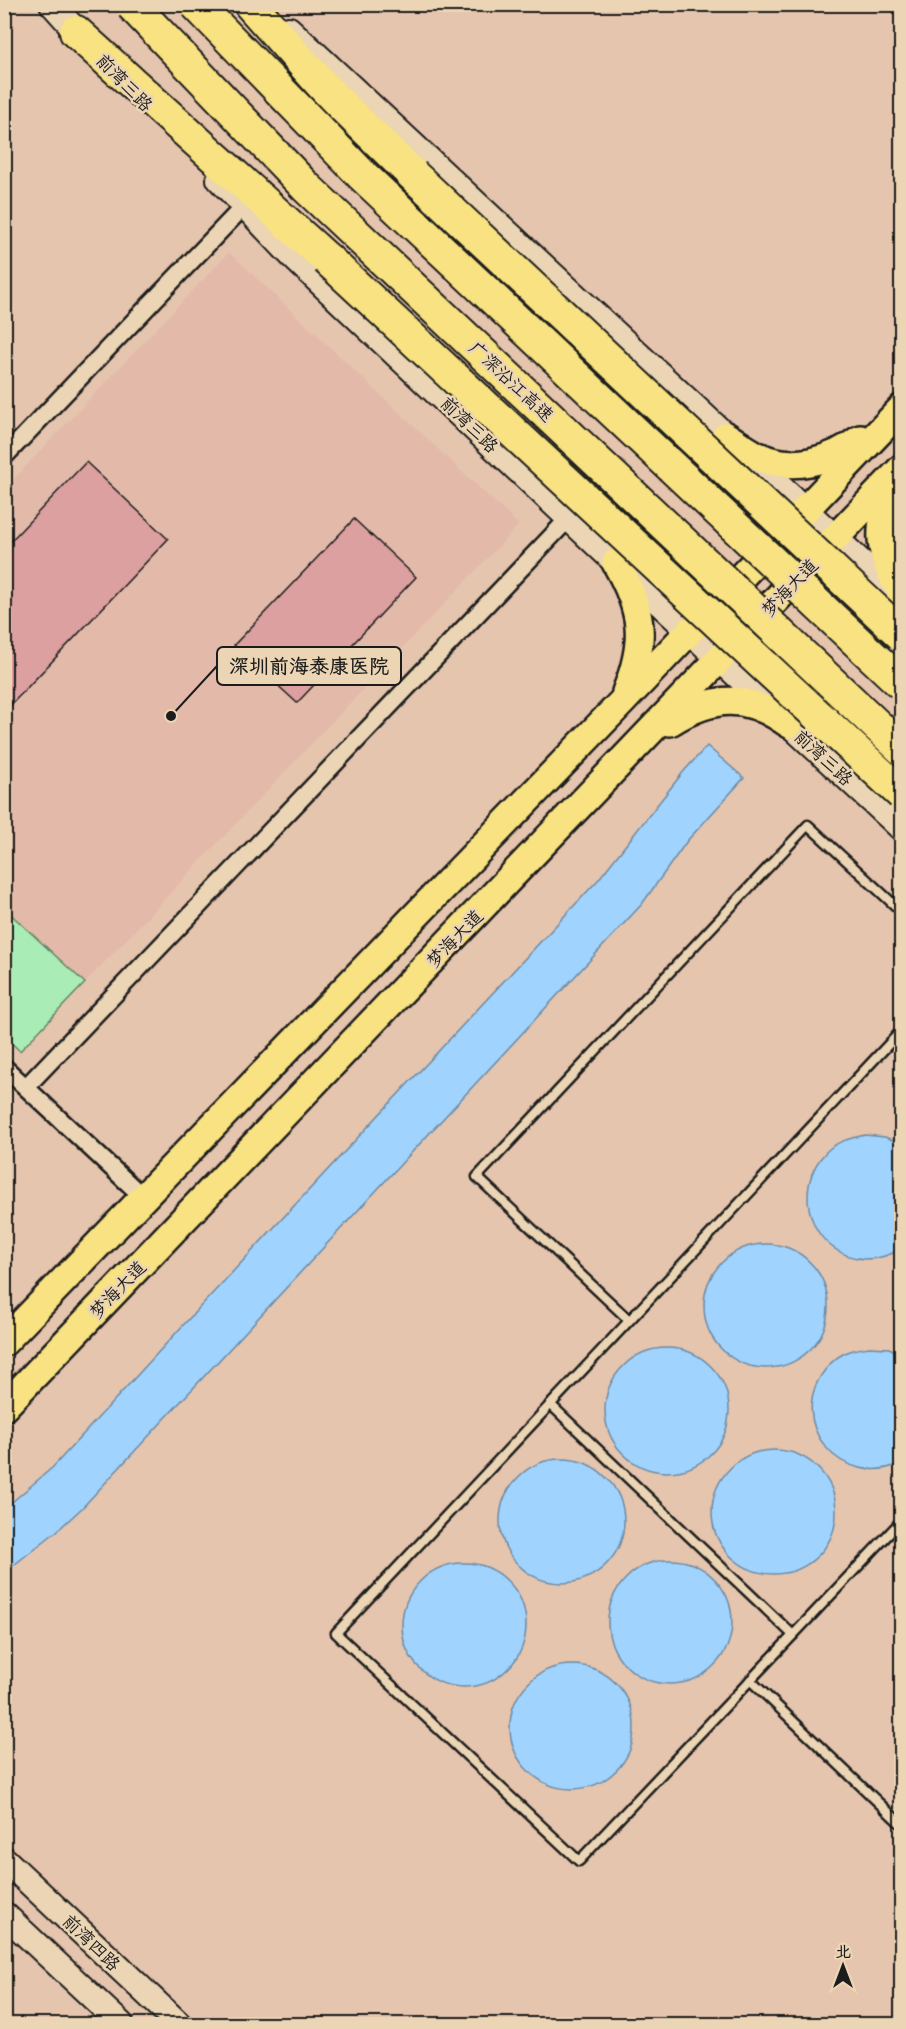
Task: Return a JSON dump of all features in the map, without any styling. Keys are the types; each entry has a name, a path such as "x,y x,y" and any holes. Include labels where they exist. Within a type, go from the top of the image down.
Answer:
{"highway":[{"name":"广深沿江高速","path":"131,4 306,187 902,749"},
{"path":"196,4 362,175 902,684"},
{"path":"249,4 337,102 902,635"},
{"path":"76,32 327,259 902,794"}],"main road":[{"name":"前湾三路","path":"52,4 76,32 293,257 616,563 902,829"},
{"path":"263,4 902,600"},
{"path":"726,436 758,456 782,463 805,463 825,459 850,447 902,408"},
{"path":"4,1342 622,702 902,408"},
{"name":"梦海大道","path":"4,1407 902,468"},
{"path":"902,474 886,506 882,524 882,548 888,570 902,592"},
{"path":"616,563 630,588 636,605 640,637 633,675 622,702"},
{"path":"646,737 688,711 707,703 725,701 760,707 789,724"},
{"name":"前湾四路","path":"4,1859 179,2025"},
{"path":"4,1914 121,2025"}],"street":[{"path":"4,457 244,206"},
{"path":"26,1087 569,518"},
{"path":"4,1067 144,1198"}],"lane":[{"path":"629,1320 477,1177 808,825 902,912"},
{"path":"902,1029 336,1633 579,1861 902,1520"},
{"path":"550,1404 793,1635"},
{"path":"750,1680 902,1825"}],"shaded area":[{"path":"229,252 519,525 85,983 5,908 4,489"}],"green space":[{"path":"4,908 85,983 20,1051 5,1037"}],"water":[{"path":"707,746 744,778 687,841 642,904 82,1508 5,1572 5,1508 53,1467 598,880 684,771"},
{"path":"865,1135 885,1137 902,1144 901,1249 884,1256 866,1259 847,1255 831,1246 819,1234 808,1201 809,1183 816,1166 827,1151 840,1142"},
{"path":"766,1244 790,1249 810,1262 823,1282 828,1306 823,1330 810,1350 790,1363 766,1368 742,1363 722,1350 709,1330 704,1306 709,1282 722,1262 742,1249"},
{"path":"869,1347 889,1348 902,1354 901,1463 879,1469 858,1468 840,1460 825,1447 815,1430 811,1411 814,1390 830,1364 846,1352"},
{"path":"667,1348 691,1353 711,1366 724,1386 729,1410 724,1434 711,1454 691,1467 667,1472 643,1467 623,1454 610,1434 605,1410 610,1386 623,1366 643,1353"},
{"path":"774,1450 798,1455 818,1468 831,1488 836,1512 831,1536 818,1556 798,1569 774,1574 750,1569 730,1556 717,1536 712,1512 717,1488 730,1468 750,1455"},
{"path":"562,1459 586,1464 606,1477 619,1497 624,1521 619,1545 606,1565 586,1578 562,1583 538,1578 518,1565 505,1545 500,1521 505,1497 518,1477 538,1464"},
{"path":"670,1560 694,1565 714,1578 727,1598 732,1622 727,1646 714,1666 694,1679 670,1684 646,1679 626,1666 613,1646 608,1622 613,1598 626,1578 646,1565"},
{"path":"464,1563 488,1568 508,1581 521,1601 526,1625 521,1649 508,1669 488,1682 464,1687 440,1682 420,1669 407,1649 402,1625 407,1601 420,1581 440,1568"},
{"path":"572,1665 596,1670 616,1683 629,1703 634,1727 629,1751 616,1771 596,1784 572,1789 548,1784 528,1771 515,1751 510,1727 515,1703 528,1683 548,1670"}],"building":[{"path":"86,462 168,539 4,712 4,548"},
{"path":"354,519 416,577 297,703 234,645"}],"place":[{"name":"深圳前海泰康医院","path":"171,716"}]}
